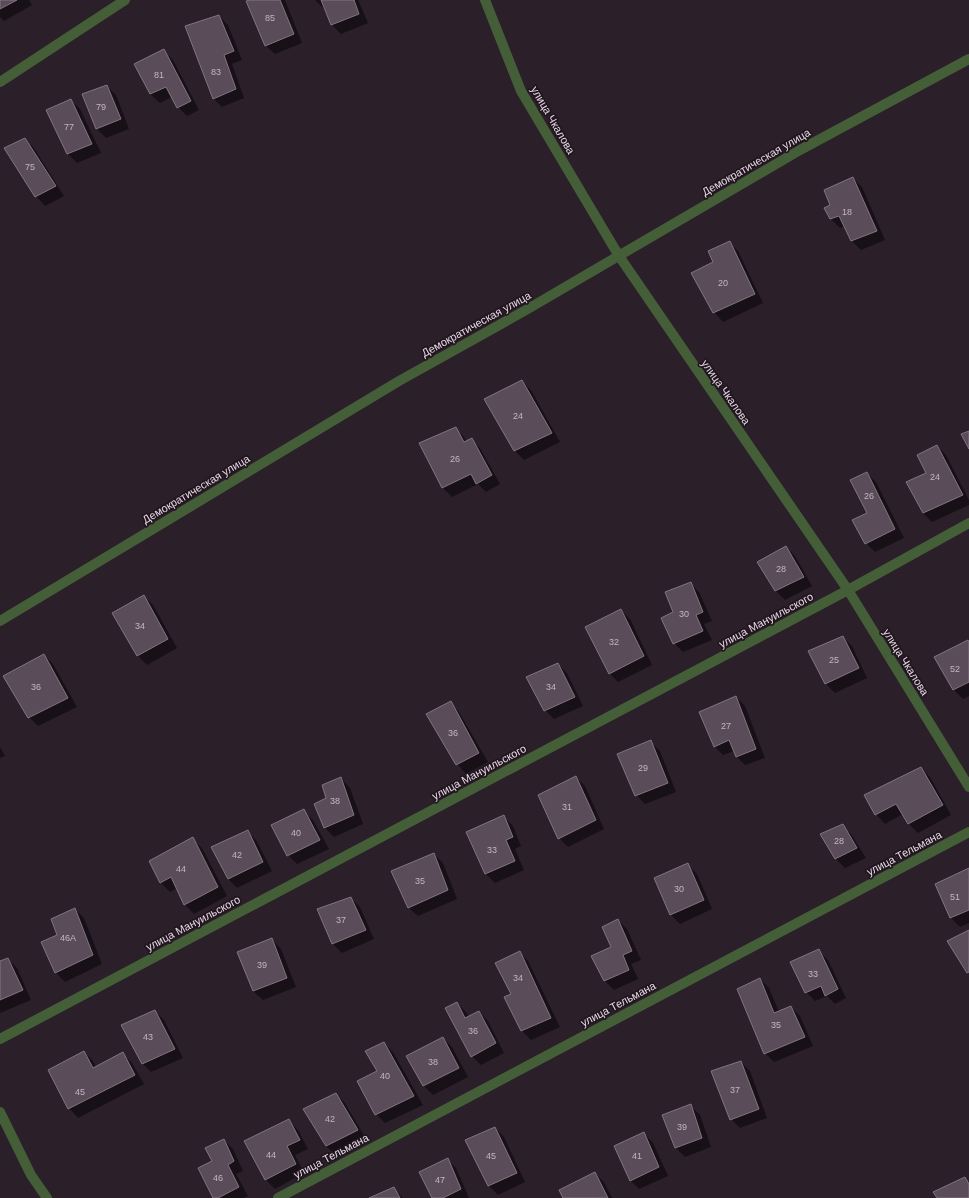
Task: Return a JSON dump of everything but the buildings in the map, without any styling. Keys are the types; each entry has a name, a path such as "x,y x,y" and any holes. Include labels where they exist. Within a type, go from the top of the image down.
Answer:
{"street":[{"path":"0,82 125,0"},
{"name":"улица Чкалова","path":"484,0 521,91 619,256 848,590 969,787"},
{"name":"Демократическая улица","path":"0,621 399,381 526,310 800,150 969,59"},
{"name":"улица Мануильского","path":"0,1039 848,590 969,523"},
{"name":"улица Тельмана","path":"278,1198 969,832"},
{"path":"0,1112 31,1175 47,1198"}]}
